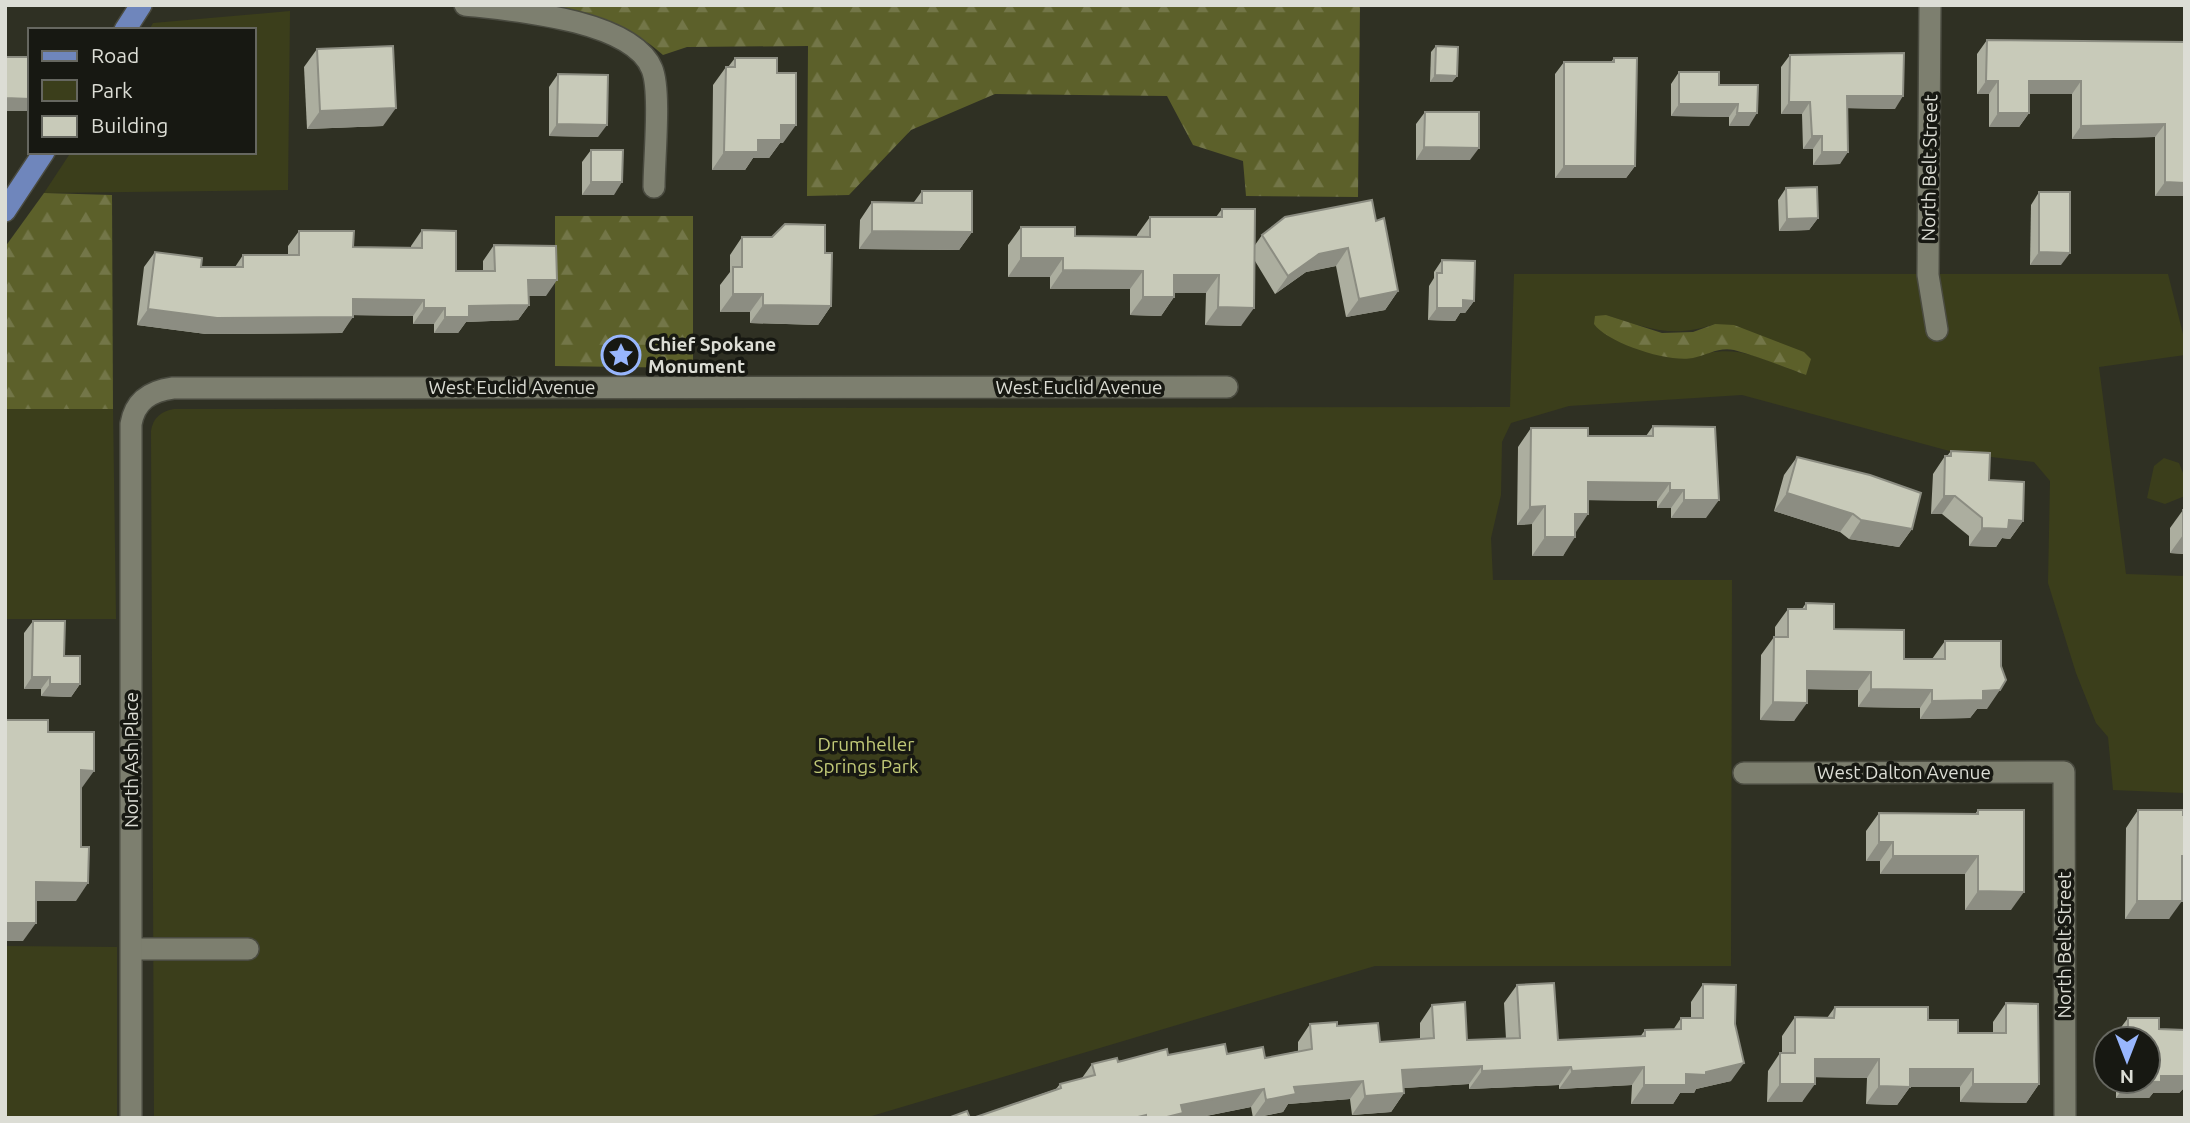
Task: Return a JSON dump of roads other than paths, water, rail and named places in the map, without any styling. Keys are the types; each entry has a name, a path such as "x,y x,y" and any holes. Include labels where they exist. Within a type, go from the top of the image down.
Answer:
{"main road":[{"path":"126,28 141,5"},
{"path":"5,211 43,154"}],"street":[{"path":"465,5 551,17 591,28 633,47 649,64 654,87 654,187"},
{"name":"North Belt Street","path":"1930,5 1928,260 1930,299 1937,330"},
{"name":"West Euclid Avenue","path":"138,404 153,392 173,388 1227,387"},
{"name":"North Ash Place","path":"131,1118 131,425 138,404"},
{"name":"North Belt Street","path":"2064,772 2065,1118"},
{"name":"West Dalton Avenue","path":"1744,773 2064,772"},
{"path":"132,949 248,949"}],"place":[{"name":"Chief Spokane Monument","path":"621,355"}],"park label":[{"name":"Drumheller Springs Park","path":"866,755"}]}
